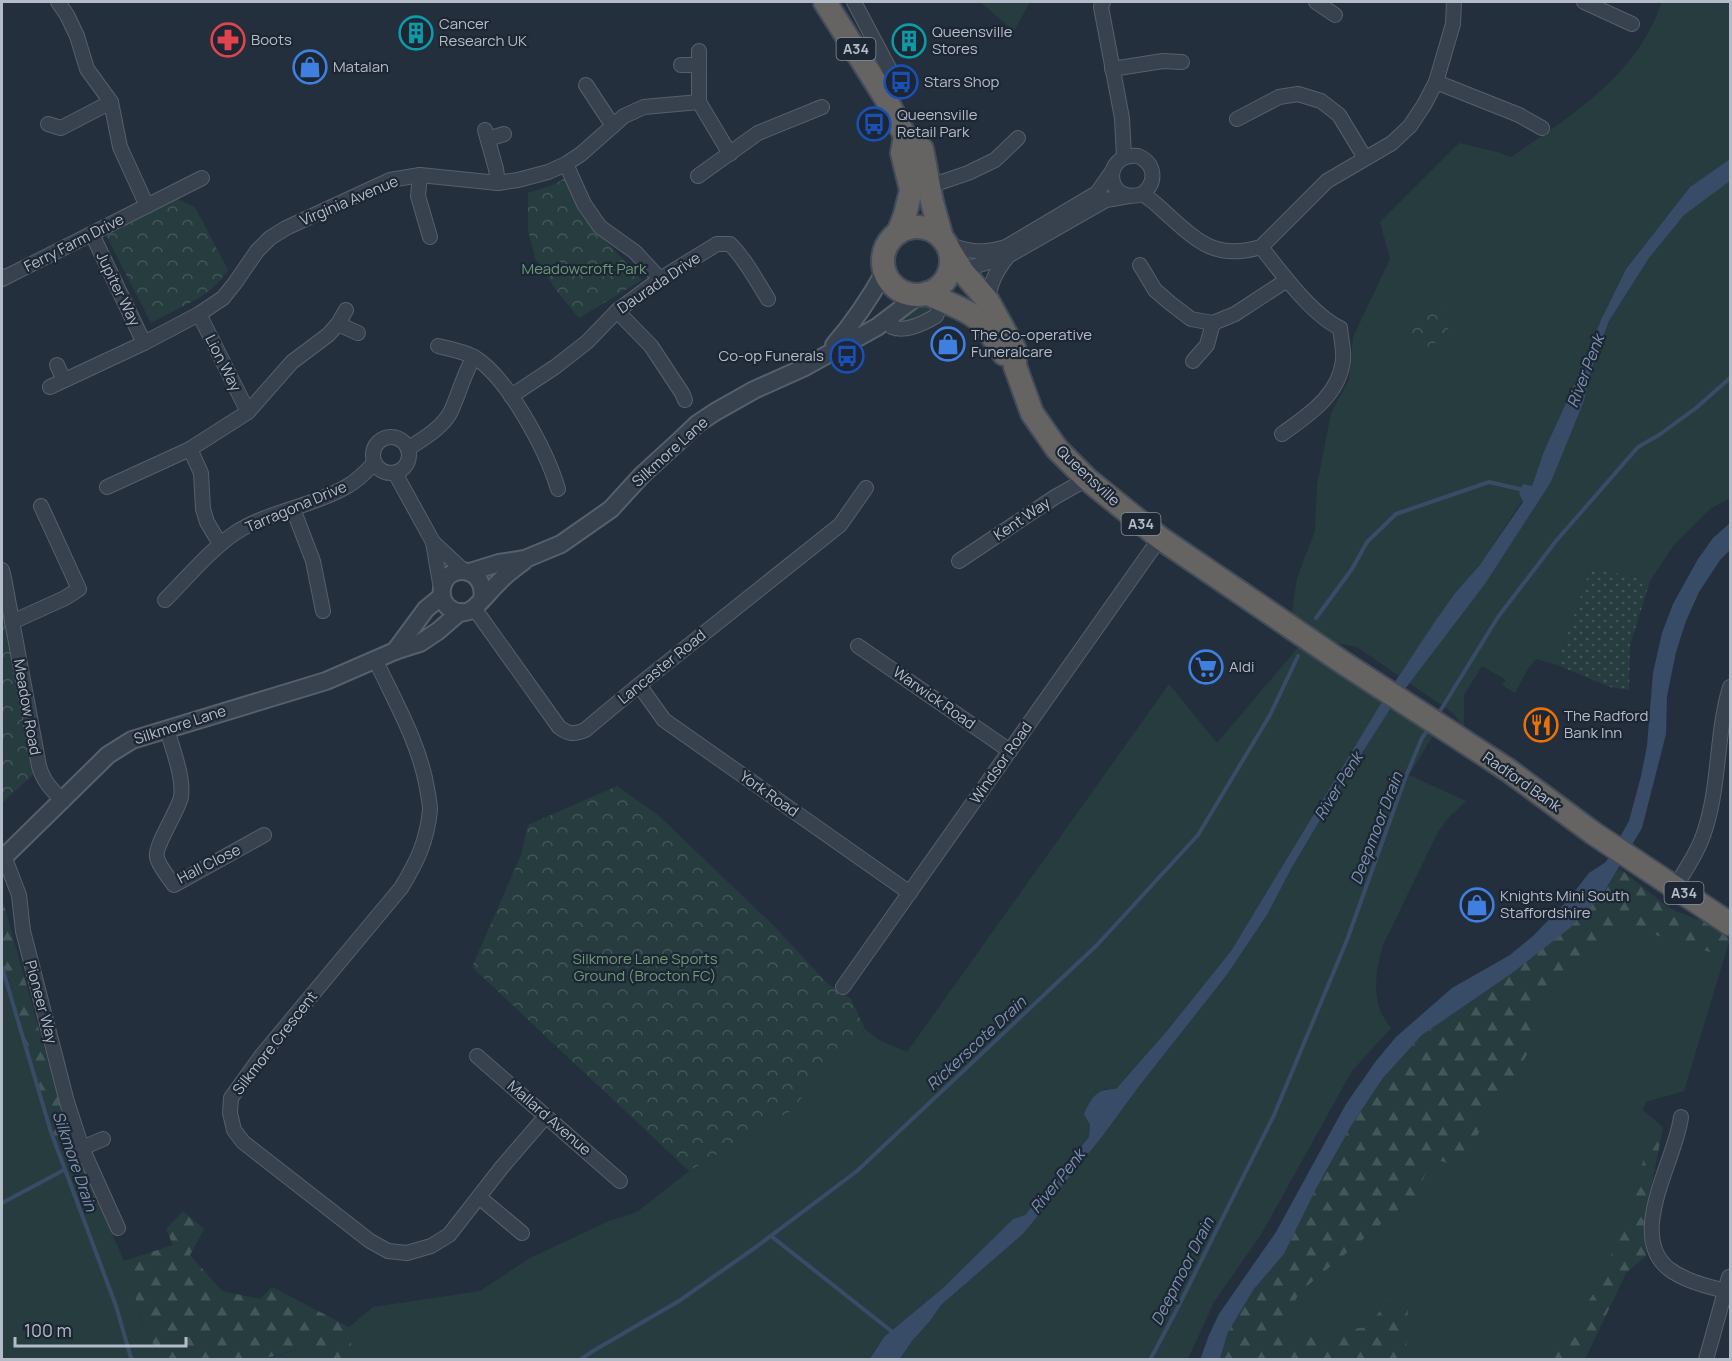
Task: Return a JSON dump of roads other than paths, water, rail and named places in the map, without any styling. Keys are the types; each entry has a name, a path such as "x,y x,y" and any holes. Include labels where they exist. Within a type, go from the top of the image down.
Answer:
{"highway":[{"name":"A34","path":"825,2 885,97 905,136 922,149 946,244 963,272 988,301"},
{"name":"A34","path":"898,233 911,190 902,153 905,136"},
{"path":"910,228 929,229 946,244 951,266 948,275 931,292 912,294 898,289 888,278 884,256 889,242 898,233 910,228"},
{"name":"A34","path":"931,292 973,316 984,325 1002,352 1015,366"},
{"name":"Queensville","path":"988,301 1015,350 1015,366 1032,413 1057,449 1087,479 1160,538 1312,641"},
{"name":"Radford Bank","path":"1312,641 1532,786 1593,833 1731,924"}],"street":[{"path":"58,2 68,15 87,69 111,102 120,147 147,206"},
{"path":"854,2 890,70 885,97"},
{"path":"891,317 892,327 897,329 908,328 927,321 936,316 939,309 931,292 963,272 1008,256 1106,200 1142,197 1149,189 1153,182 1153,172 1150,166 1131,157 1124,142 1122,118 1101,7 1103,2"},
{"path":"1316,2 1335,15"},
{"path":"1113,170 1115,188 1122,194 1142,197 1194,238 1211,247 1231,253 1261,247 1327,181 1392,143 1410,126 1436,82 1453,24 1454,2"},
{"path":"1584,2 1634,25"},
{"path":"681,65 699,58 699,102 730,153"},
{"path":"1112,69 1163,61 1182,62"},
{"path":"1436,82 1519,115 1542,128"},
{"path":"586,85 613,126"},
{"path":"1237,119 1279,97 1298,94 1321,101 1339,115 1365,158"},
{"path":"56,132 111,102"},
{"name":"Virginia Avenue","path":"50,387 144,344 199,314 223,298 257,251 270,238 286,228 390,180 420,175 498,183 548,172 581,154 624,116 644,107 699,102"},
{"path":"703,168 730,153 758,133 822,107"},
{"path":"498,183 486,135 504,134"},
{"path":"930,186 968,173 995,160 1018,138"},
{"path":"946,244 971,251 991,251 1006,246 1097,193 1116,164 1131,157"},
{"path":"566,164 584,204 600,227 635,252 660,279"},
{"path":"420,175 418,196 430,237"},
{"name":"Ferry Farm Drive","path":"2,278 202,178"},
{"name":"Jupiter Way","path":"92,234 144,344"},
{"name":"Daurada Drive","path":"511,396 555,367 587,342 617,311 660,279 717,244 730,244 768,299"},
{"path":"1261,247 1287,280 1329,323 1340,328 1344,359 1338,380 1321,405 1282,434"},
{"path":"988,301 989,287 996,272 1008,256"},
{"path":"1140,265 1155,290 1170,303 1191,319 1213,323 1235,314 1287,280"},
{"name":"Silkmore Lane","path":"823,356 851,326 885,271"},
{"name":"Silkmore Lane","path":"395,651 426,609 442,593 444,581 451,574 525,559 561,544 611,508 697,424 754,390 803,368 931,292"},
{"path":"107,487 190,449 248,412 292,362 328,335 346,310"},
{"path":"617,311 651,346 685,400"},
{"name":"Lion Way","path":"199,314 248,412"},
{"path":"1193,361 1207,345 1213,323"},
{"path":"338,324 358,333"},
{"path":"456,351 460,336"},
{"path":"438,346 474,357 487,366 511,396 532,430 558,489"},
{"path":"408,449 438,428 449,414 465,371 474,357"},
{"path":"57,365 64,380"},
{"path":"383,439 400,440 408,449 408,462 403,469 395,473 380,470 374,463 374,448 383,439"},
{"path":"190,449 201,473 203,509 207,522 220,544"},
{"name":"Tarragona Drive","path":"165,600 220,544 236,533 270,516 347,487 374,463"},
{"path":"395,473 433,542 442,593 448,607 472,607 483,591 482,584 477,577 467,572 433,542"},
{"name":"Kent Way","path":"959,561 1055,497 1087,479"},
{"name":"Lancaster Road","path":"472,607 559,727 568,733 577,734 585,730 840,525 866,488"},
{"path":"12,622 65,598 79,589 41,506"},
{"path":"293,509 314,561 323,611"},
{"name":"Windsor Road","path":"843,987 1160,538"},
{"name":"Silkmore Lane","path":"3,858 108,755 132,740 326,681 420,642 472,607 525,559"},
{"name":"Meadow Road","path":"2,570 39,766 42,777 63,801"},
{"name":"Warwick Road","path":"858,646 1010,751"},
{"name":"Silkmore Crescent","path":"375,659 424,770 430,808 425,839 417,862 401,888 262,1055 231,1098 230,1113 234,1130 243,1142 370,1240 388,1251 407,1253 431,1246 449,1235 502,1167 546,1116"},
{"name":"York Road","path":"639,685 664,720 910,893"},
{"path":"1675,887 1706,829 1731,687"},
{"name":"Hall Close","path":"167,729 181,782 181,797 156,857 174,885 264,836"},
{"name":"Pioneer Way","path":"3,858 19,895 25,941 67,1102 82,1148 118,1228"},
{"name":"Mallard Avenue","path":"477,1056 620,1180"},
{"path":"1681,1127 1663,1177 1651,1225 1655,1253 1670,1269 1694,1282 1725,1291"},
{"path":"82,1148 103,1139"},
{"path":"478,1197 522,1233"},
{"path":"1647,1266 1655,1253"},
{"path":"1706,1359 1729,1277"}],"water":[{"name":"River Penk","path":"1730,159 1730,181 1684,215 1649,258 1609,321 1590,373 1584,401 1551,482 1485,584 1392,706 1329,805 1267,915 1226,976 1101,1138 1023,1234 941,1305 900,1359 869,1360 884,1337 943,1288 1013,1219 1025,1215 1089,1137 1090,1125 1084,1114 1092,1099 1099,1092 1116,1089 1166,1032 1231,951 1383,700 1455,593 1479,566 1523,502 1519,493 1523,484 1532,486 1544,451 1601,320 1626,269 1690,187"},
{"path":"1730,523 1730,550 1720,560 1699,592 1676,652 1667,696 1666,734 1642,828 1601,897 1570,928 1511,974 1422,1035 1383,1078 1351,1126 1317,1187 1284,1254 1254,1289 1228,1332 1220,1359 1200,1360 1219,1314 1276,1232 1346,1104 1376,1061 1396,1037 1452,988 1510,955 1533,936 1568,900 1589,873 1606,862 1629,821 1641,776 1647,746 1653,673 1662,633 1673,604 1698,559 1713,538"}],"waterway":[{"name":"Deepmoor Drain","path":"1437,716 1498,617 1556,541 1638,447 1696,408 1730,378"},
{"name":"Rickerscote Drain","path":"1316,618 1352,569 1367,542 1396,514 1489,482 1524,490"},
{"name":"Rickerscote Drain","path":"580,1360 679,1301 756,1247 857,1171 1097,945 1198,835 1270,715 1298,656"},
{"name":"Deepmoor Drain","path":"1150,1360 1274,1115 1347,940 1406,776 1422,738 1430,727"},
{"name":"Silkmore Drain","path":"2,967 51,1132 116,1306 131,1358 134,1360"},
{"path":"2,1203 64,1170"},
{"path":"771,1236 895,1334"}],"place":[{"name":"Cancer Research UK","path":"416,33"},
{"name":"Boots","path":"228,40"},
{"name":"Queensville Stores","path":"909,41"},
{"name":"Matalan","path":"310,67"},
{"name":"Stars Shop","path":"901,82"},
{"name":"Queensville Retail Park","path":"874,124"},
{"name":"The Co-operative Funeralcare","path":"948,344"},
{"name":"Co-op Funerals","path":"847,356"},
{"name":"Aldi","path":"1206,667"},
{"name":"The Radford Bank Inn","path":"1541,725"},
{"name":"Knights Mini South Staffordshire","path":"1477,905"}],"park label":[{"name":"Meadowcroft Park","path":"584,269"},
{"name":"Silkmore Lane Sports Ground (Brocton FC)","path":"645,968"}]}
